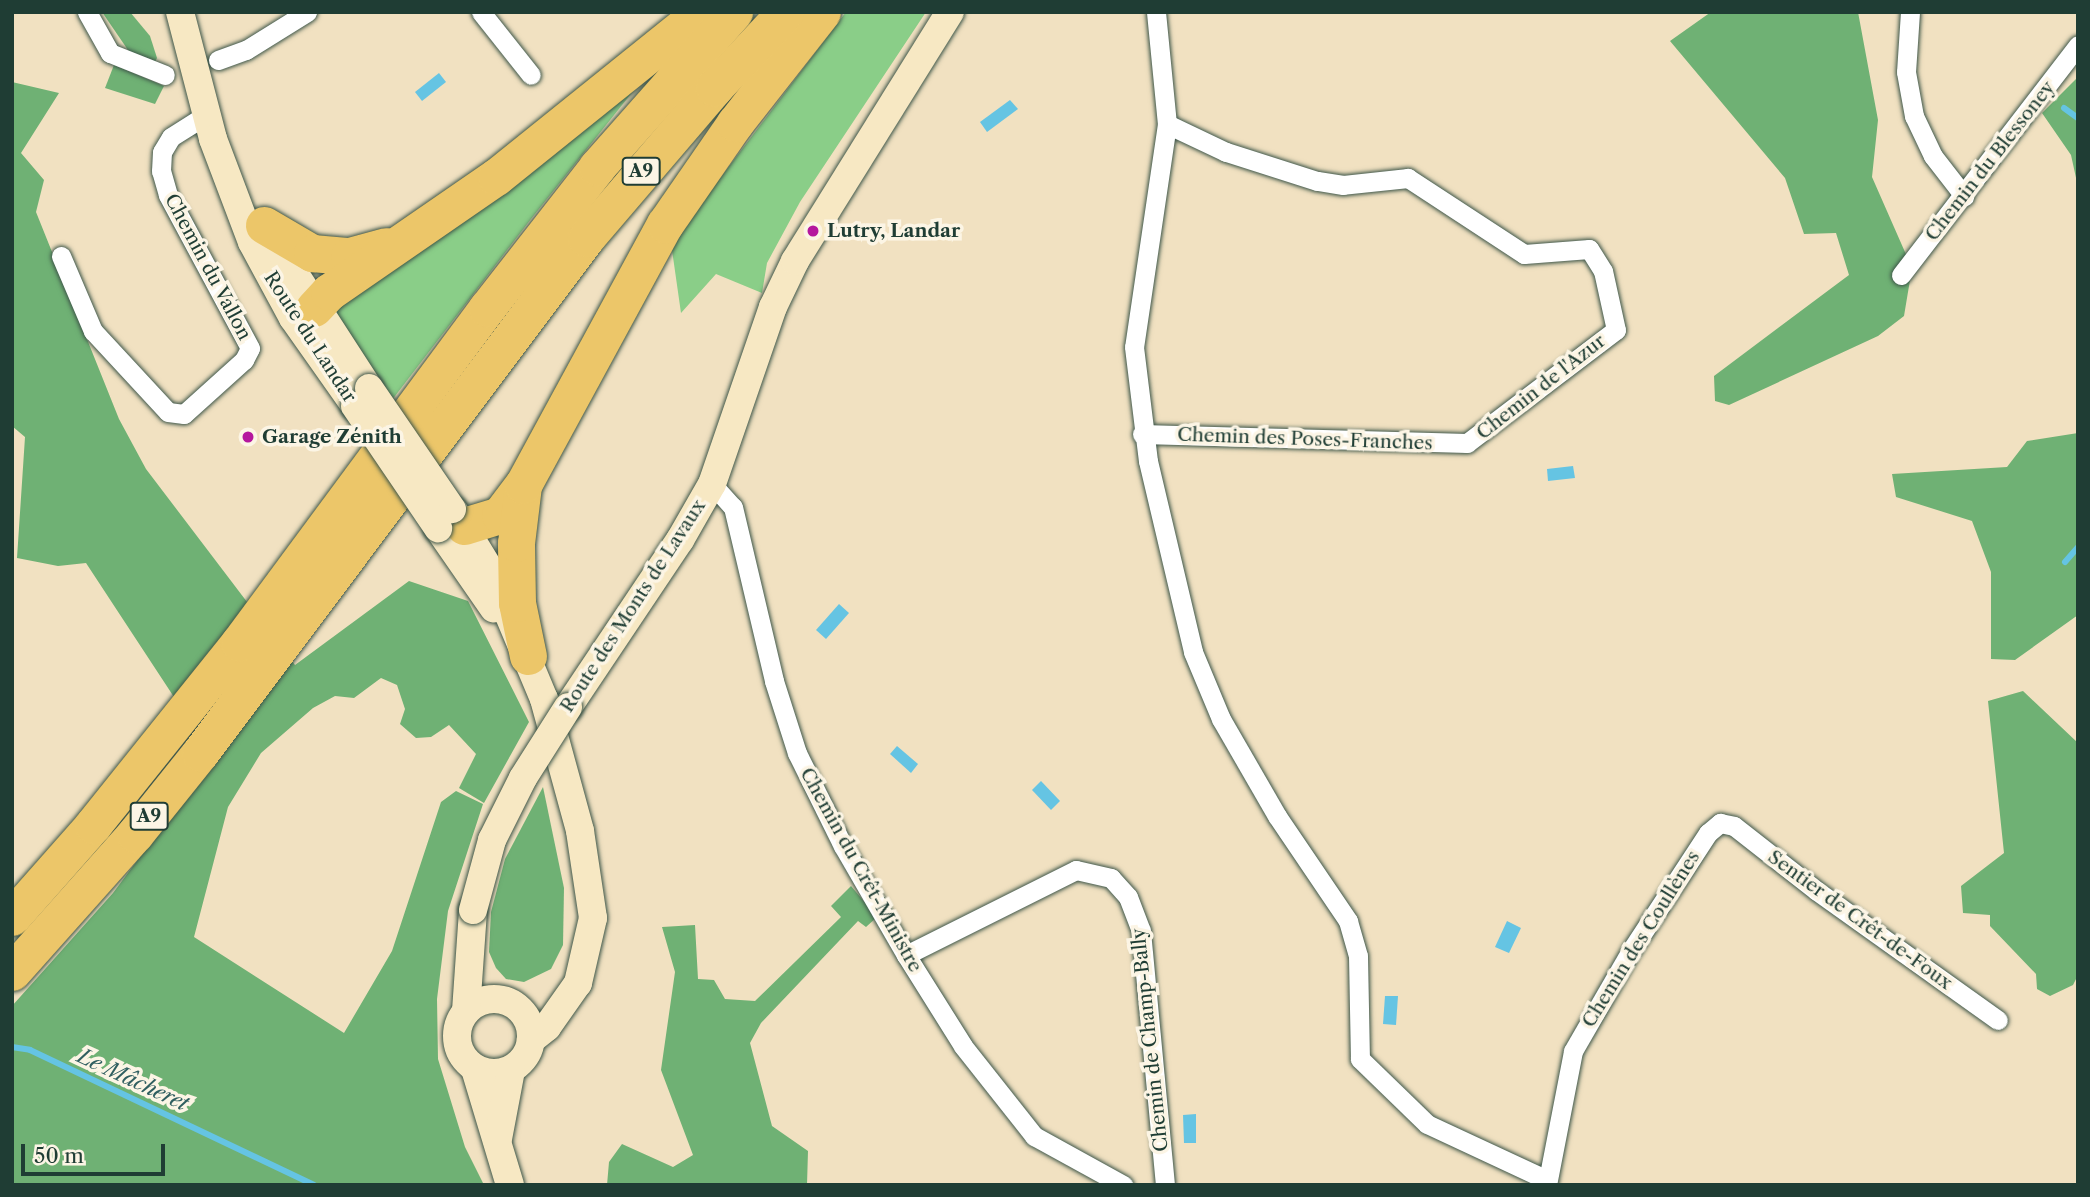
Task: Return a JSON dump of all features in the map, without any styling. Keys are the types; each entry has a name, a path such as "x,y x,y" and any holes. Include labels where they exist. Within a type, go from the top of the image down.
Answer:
{"highway":[{"path":"311,325 399,242 496,177 701,12"},
{"name":"A9","path":"12,972 135,834 252,654 541,238 642,114 734,12"},
{"name":"A9","path":"12,917 93,825 252,654 586,238 706,97 785,12"},
{"path":"450,520 500,515 523,485 665,225 735,123 822,12"},
{"path":"264,226 295,247 331,256 370,253 399,242"},
{"path":"523,485 516,543 517,603 528,656"}],"main road":[{"name":"Route du Landar","path":"180,12 206,115 264,268 311,325 450,520 528,656 580,831 593,918 578,983 547,1027 531,1040"},
{"name":"Route des Monts de Lavaux","path":"479,1005 472,909 492,840 523,778 680,540 712,484 773,307 794,261 950,12"},
{"name":"Route du Landar","path":"230,181 264,226 311,325"},
{"name":"Route du Landar","path":"362,398 388,455 450,520"},
{"path":"510,1185 475,1069 457,1042 479,1005 519,1008 566,999"},
{"path":"475,1069 487,1073 510,1070 525,1058 531,1040 531,1028 519,1008"},
{"path":"497,1142 510,1070"}],"street":[{"path":"87,12 110,52 165,75"},
{"path":"218,60 246,50 307,12"},
{"path":"481,12 531,75"},
{"path":"1156,12 1167,124 1134,347 1142,434 1194,652 1221,719 1278,816 1348,921 1358,956 1360,1059 1427,1124 1546,1182"},
{"path":"1910,12 1906,72 1914,116 1933,156 1964,196"},
{"name":"Chemin du Blessoney","path":"1901,275 2078,45"},
{"name":"Chemin du Vallon","path":"61,256 93,331 168,412 184,414 244,360 250,348 168,195 161,171 162,152 171,137 206,115"},
{"name":"Chemin de l'Azur","path":"1167,124 1226,152 1317,181 1343,185 1408,178 1524,254 1589,249 1604,271 1616,330 1467,443"},
{"name":"Chemin des Poses-Franches","path":"1142,434 1467,443"},
{"name":"Chemin du Crêt-Ministre","path":"712,484 733,507 774,681 797,753 843,846 906,955 963,1045 1034,1136 1123,1185"},
{"name":"Chemin des Coullènes","path":"1546,1182 1563,1082 1587,1022 1708,832 1720,823"},
{"name":"Sentier de Crêt-de-Foux","path":"1720,823 1734,826 1817,891 1998,1020"},
{"name":"Chemin de Champ-Bally","path":"906,955 1076,870 1111,878 1128,897 1141,931 1165,1185"}],"green space":[{"path":"102,12 130,12 150,36 157,58 154,64 130,53"},
{"path":"846,12 926,12 800,202 767,263 762,293 716,274 681,313 671,243"},
{"path":"1711,12 1858,12 1878,120 1872,177 1912,268 1904,316 1878,336 1729,405 1715,401 1714,376 1849,275 1836,233 1804,234 1785,178 1670,41"},
{"path":"114,65 164,86 155,104 105,88"},
{"path":"650,70 392,400 341,331 332,299"},
{"path":"2078,77 2078,187 2071,155 2042,113"},
{"path":"12,82 59,93 21,153 44,180 36,212 119,419 146,469 295,665 409,581 468,601 529,722 484,803 459,788 476,754 449,725 431,737 416,738 400,724 405,709 397,685 381,678 354,698 335,696 313,708 261,753 228,807 194,937 344,1033 392,951 441,802 456,791 483,804 448,911 437,999 438,1059 465,1147 484,1185 12,1185 12,1006 113,893 214,758 86,563 58,566 17,558 25,437 12,426"},
{"path":"2078,433 2078,615 2015,660 1991,659 1991,572 1972,521 1896,497 1892,474 2007,467 2027,441"},
{"path":"2023,691 2078,743 2078,975 2073,985 2050,996 2037,989 2036,974 1990,926 1990,915 1963,913 1961,886 2004,853 1988,701"},
{"path":"543,787 564,888 563,945 551,969 524,982 506,979 496,968 489,952 491,912 505,859"},
{"path":"851,886 877,917 866,927 858,921 761,1023 750,1043 772,1126 808,1151 807,1185 607,1185 609,1162 622,1144 673,1167 693,1155 661,1070 675,972 662,927 695,925 698,979 714,980 725,999 755,1001 841,917 831,906"}],"water":[{"path":"439,73 446,82 422,101 415,92"},
{"path":"1010,100 1018,109 987,132 980,122"},
{"path":"1573,466 1575,478 1548,481 1547,469"},
{"path":"839,604 849,613 826,639 816,630"},
{"path":"897,746 918,764 911,773 890,754"},
{"path":"1041,781 1060,801 1051,810 1032,790"},
{"path":"1507,921 1521,928 1509,953 1495,947"},
{"path":"1385,996 1398,996 1396,1025 1383,1024"},
{"path":"1196,1114 1196,1143 1184,1143 1183,1115"}],"waterway":[{"path":"2064,108 2078,118"},
{"path":"2065,562 2078,547"},
{"name":"Le Mâcheret","path":"12,1047 30,1050 314,1185"}],"place":[{"name":"Lutry, Landar","path":"813,231"},
{"name":"Garage Zénith","path":"248,437"}]}
